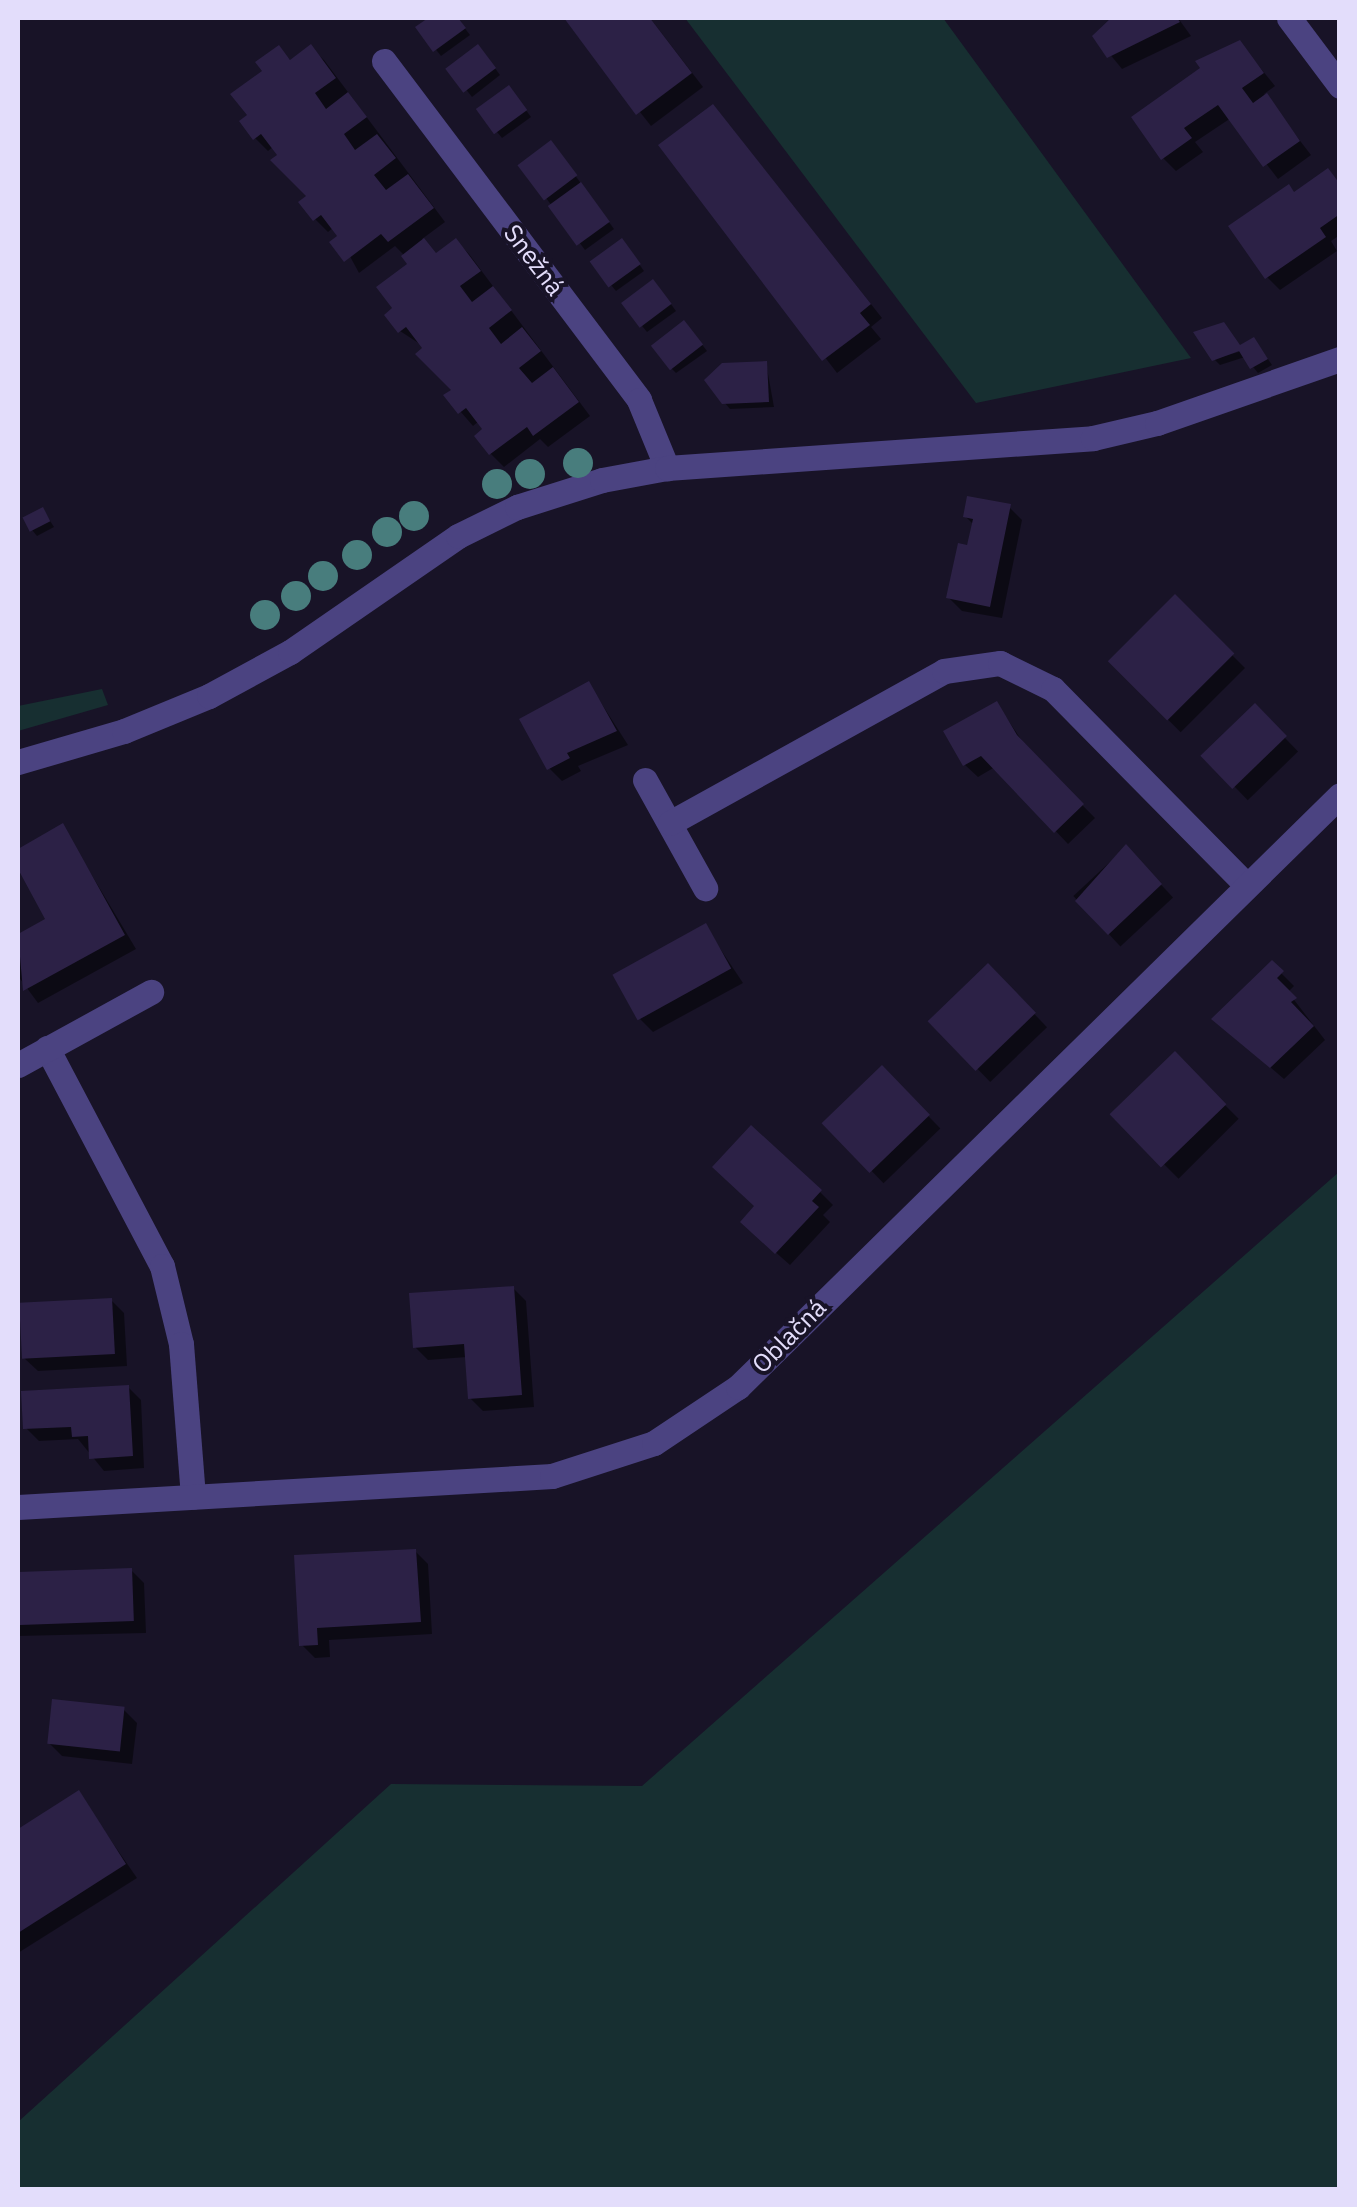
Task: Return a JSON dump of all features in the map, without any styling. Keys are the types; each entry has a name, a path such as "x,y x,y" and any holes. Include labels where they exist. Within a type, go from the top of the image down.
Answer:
{"street":[{"path":"1289,18 1340,86"},
{"name":"Snežná","path":"384,61 639,400 667,468"},
{"path":"18,762 124,732 209,696 290,652 458,536 516,507 602,480 667,468 1094,438 1156,423 1340,360"},
{"path":"670,824 944,671 1000,663 1053,689 1245,884"},
{"path":"645,780 705,888"},
{"name":"Oblačná","path":"18,1507 552,1476 599,1464 694,1421 765,1360 1245,884 1340,795"},
{"path":"18,1065 151,992"},
{"path":"47,1048 162,1266 181,1344 192,1497"}],"green space":[{"path":"685,18 943,18 1191,358 976,403"},
{"path":"102,689 108,705 18,731 18,706"},
{"path":"1339,1172 1339,2189 18,2189 18,2122 391,1784 642,1786"}],"building":[{"path":"428,18 458,18 466,28 433,52 415,27"},
{"path":"564,18 650,18 692,73 636,115"},
{"path":"1111,18 1177,18 1180,22 1107,58 1092,36"},
{"path":"1240,40 1264,73 1242,88 1253,103 1267,93 1300,141 1263,167 1218,105 1184,128 1192,138 1161,160 1131,117 1200,68 1195,61"},
{"path":"311,44 336,78 315,93 326,109 348,92 367,117 344,134 355,150 377,134 396,158 374,175 386,190 408,174 434,208 388,242 381,234 344,262 329,242 337,236 321,215 313,221 298,202 306,196 270,160 277,155 261,134 253,140 239,121 247,115 230,94 262,71 255,62 279,45 290,60"},
{"path":"478,44 496,68 463,93 445,69"},
{"path":"509,85 527,110 494,134 476,109"},
{"path":"713,104 871,304 860,313 870,325 822,361 658,145"},
{"path":"551,140 577,175 544,200 517,165"},
{"path":"1328,168 1340,184 1340,214 1320,228 1326,237 1265,279 1228,226 1289,184 1294,192"},
{"path":"581,182 610,222 577,246 548,206"},
{"path":"424,238 436,253 456,238 481,271 460,286 472,302 493,286 512,310 489,328 501,344 522,327 541,351 519,368 532,383 553,367 579,402 533,436 527,427 489,455 474,436 482,429 466,408 458,414 443,395 451,390 415,354 422,348 406,327 398,333 384,315 392,308 376,287 407,264 401,256"},
{"path":"622,238 641,264 608,287 590,262"},
{"path":"653,279 672,304 640,328 621,303"},
{"path":"684,320 703,344 670,370 651,346"},
{"path":"1224,322 1240,345 1254,337 1268,359 1250,369 1239,351 1212,361 1193,332"},
{"path":"767,361 769,402 722,404 704,380 722,363"},
{"path":"967,496 1011,504 990,607 946,598 958,543 967,545 973,519 963,517"},
{"path":"43,507 50,521 30,532 23,517"},
{"path":"1175,594 1234,653 1167,721 1108,661"},
{"path":"589,681 617,731 567,753 570,758 547,770 519,719"},
{"path":"997,701 1017,735 1084,804 1054,833 981,756 963,766 943,731"},
{"path":"1255,703 1287,736 1232,789 1200,756"},
{"path":"63,823 125,935 23,991 18,934 45,919 18,869 18,849"},
{"path":"1126,844 1162,884 1108,935 1075,901"},
{"path":"706,923 731,968 638,1020 612,975"},
{"path":"1272,960 1284,971 1277,978 1297,998 1291,1002 1314,1026 1270,1068 1211,1019"},
{"path":"988,963 1036,1013 976,1071 928,1021"},
{"path":"1175,1051 1226,1104 1161,1167 1110,1114"},
{"path":"882,1065 930,1115 870,1173 822,1123"},
{"path":"751,1125 822,1190 812,1201 819,1207 775,1254 740,1222 754,1206 712,1167"},
{"path":"514,1286 522,1395 468,1399 464,1344 413,1348 409,1293"},
{"path":"112,1298 115,1354 22,1359 19,1303"},
{"path":"129,1385 133,1456 89,1459 88,1436 72,1437 71,1427 23,1429 21,1391"},
{"path":"416,1549 421,1622 317,1628 318,1645 299,1646 294,1555"},
{"path":"132,1568 134,1621 20,1625 18,1572"},
{"path":"52,1699 125,1707 120,1751 47,1744"},
{"path":"79,1790 126,1864 18,1933 18,1829"}]}
